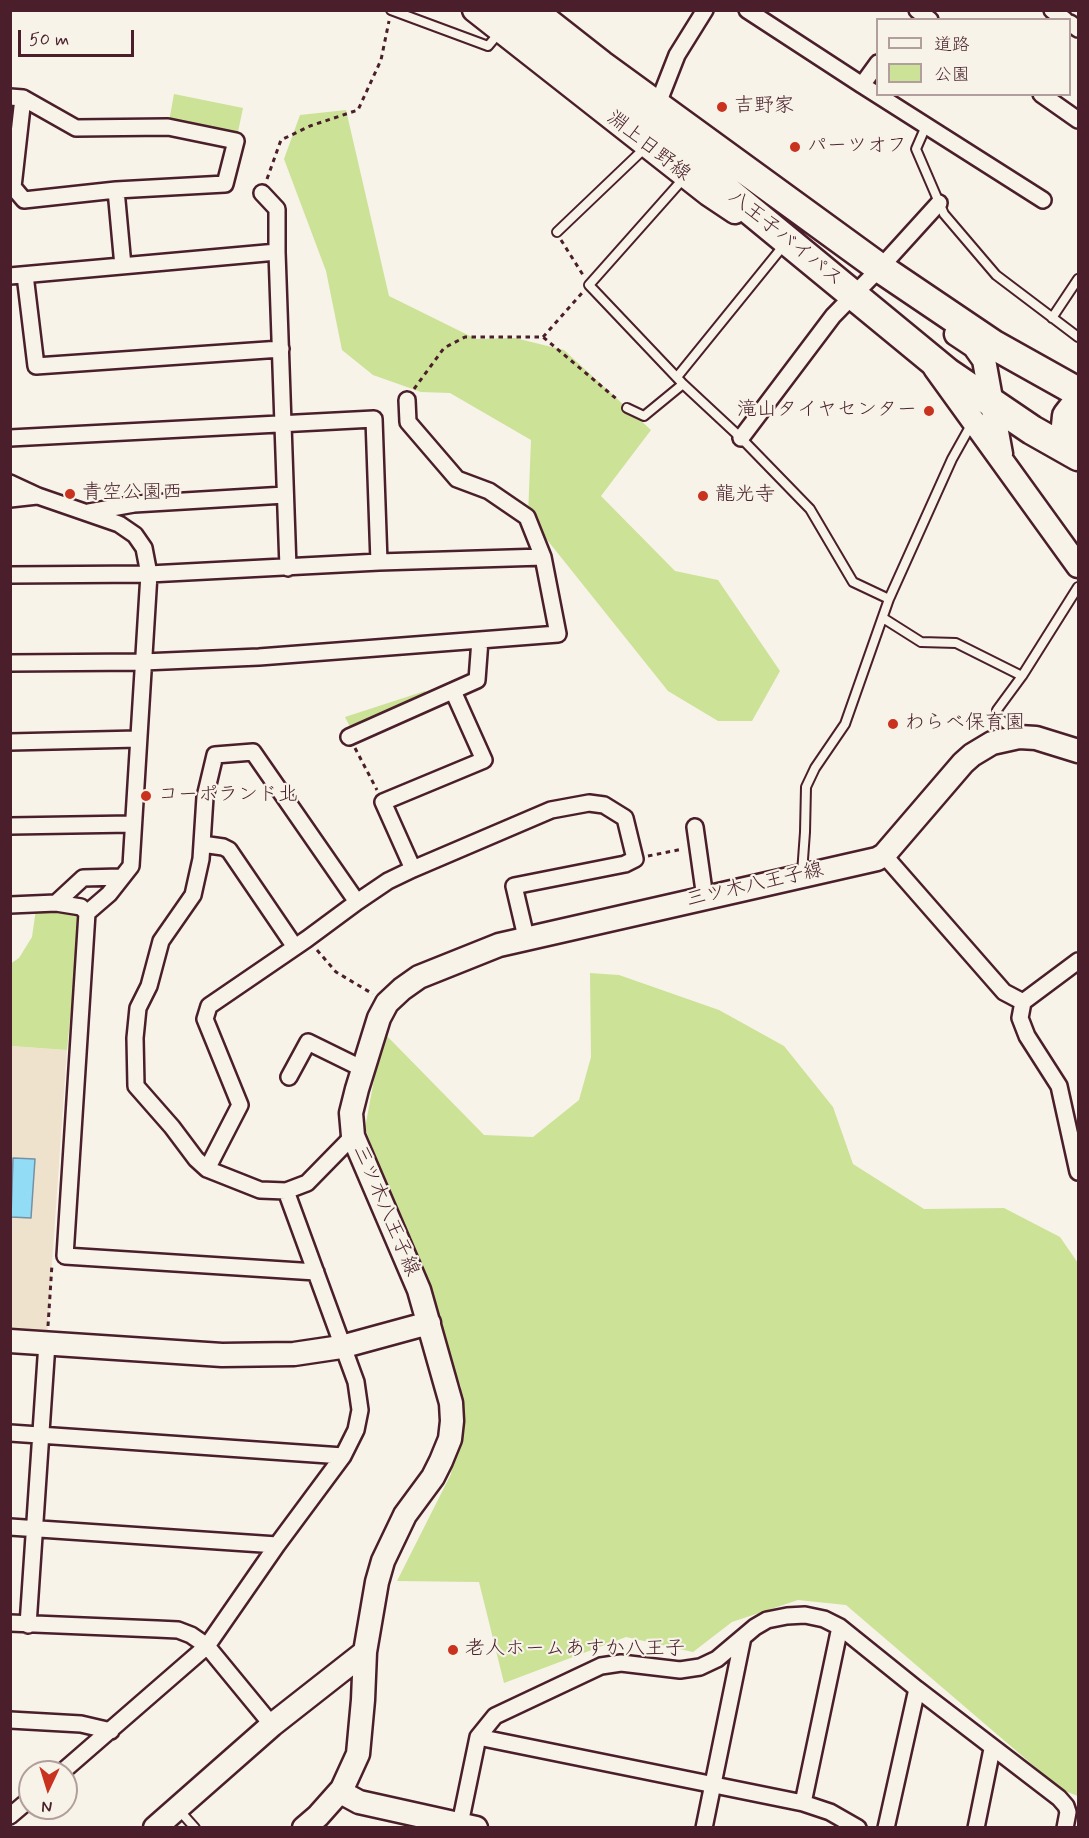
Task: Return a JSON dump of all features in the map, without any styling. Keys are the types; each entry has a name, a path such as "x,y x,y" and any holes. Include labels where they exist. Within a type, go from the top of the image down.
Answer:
{"highway":[{"name":"八王子バイパス","path":"531,10 657,106 880,268 994,345 1078,392"},
{"name":"八王子バイパス","path":"500,21 663,139 926,356 982,413 1032,430 1078,456"},
{"path":"1078,405 1067,416 1066,426 1070,435 1078,442"}],"main road":[{"name":"淵上日野線","path":"474,10 500,21 647,146 708,194 828,274"},
{"path":"880,268 942,324 978,350 986,367 982,413 1002,459 1078,566"},
{"path":"1002,459 1003,448 1010,435 1032,430"},
{"path":"884,855 972,755 992,743 1019,736 1036,738 1078,751"},
{"name":"三ツ木八王子線","path":"304,1827 318,1816 342,1788 357,1754 363,1710 365,1652 373,1599 383,1561 405,1515 437,1470 450,1438 452,1421 451,1403 429,1323 399,1242 353,1136 351,1113 379,1018 387,1003 402,988 419,977 499,945 526,937 877,859 884,855"},
{"path":"10,1341 222,1355 294,1354 341,1347 429,1323"},
{"path":"155,1827 272,1725 365,1652"},
{"path":"342,1788 348,1796 359,1802 465,1826"}],"street":[{"path":"657,106 676,55 705,10"},
{"path":"747,10 876,94"},
{"path":"862,85 876,66"},
{"path":"879,96 1043,200"},
{"path":"1044,96 1078,120"},
{"path":"17,98 76,128 168,127 236,141 225,184 116,190 24,200 13,187 17,98"},
{"path":"116,190 123,266"},
{"path":"262,193 277,209 288,568"},
{"path":"741,438 832,316 880,268 939,203"},
{"path":"278,252 18,276 36,366 280,349"},
{"path":"10,663 143,662 259,657 558,634 543,557 527,517 489,491 457,479 408,422 407,400"},
{"path":"10,438 375,419 379,562"},
{"path":"10,483 38,496 119,524 135,535 144,548 149,574 131,866 109,894 87,913 65,1256 316,1272"},
{"path":"89,512 134,504 285,495"},
{"path":"10,499 38,496"},
{"path":"10,575 149,574 379,562 543,557"},
{"path":"348,737 477,680 480,640"},
{"path":"413,869 383,802 484,760 453,691"},
{"path":"10,742 138,739"},
{"path":"353,1136 307,1183 286,1191 260,1190 207,1169 196,1160 172,1127 136,1086 135,1038 138,1008 149,986 161,940 193,895 201,859 205,797 215,755 253,752 357,902"},
{"path":"207,1169 240,1104 205,1019 208,1006 388,881 413,869 551,810 589,803 604,805 625,818 635,859 625,864 514,886 526,937"},
{"path":"10,826 132,824"},
{"path":"695,827 705,898"},
{"path":"202,844 229,850 301,943"},
{"path":"884,855 1004,992 1023,1002"},
{"path":"56,903 83,878 121,877"},
{"path":"10,905 56,903 81,907 87,913"},
{"path":"1078,961 1023,1002 1020,1018 1027,1036 1059,1086 1078,1172"},
{"path":"289,1077 308,1042 363,1069"},
{"path":"76,1760 207,1646 277,1545 343,1456 356,1430 360,1410 356,1382 341,1347 286,1191"},
{"path":"28,1624 47,1343"},
{"path":"10,1433 343,1456"},
{"path":"10,1527 277,1545"},
{"path":"465,1826 478,1737 495,1716 601,1666 621,1663 680,1670 700,1667 717,1659 767,1620 805,1615 824,1618 840,1627 1066,1806 1068,1812 1065,1827"},
{"path":"10,1623 178,1630 191,1635 207,1646 272,1725"},
{"path":"803,1803 840,1627"},
{"path":"704,1827 743,1637"},
{"path":"886,1827 916,1689"},
{"path":"10,1720 81,1724 111,1731"},
{"path":"478,1737 803,1803 830,1812 858,1827"},
{"path":"976,1827 992,1749"}],"lane":[{"path":"391,11 488,46 500,21"},
{"path":"926,126 916,149 944,214 996,275 1078,337"},
{"path":"557,232 647,146"},
{"path":"686,177 588,285 683,384 741,438 810,509 853,582 889,599"},
{"path":"677,377 784,245"},
{"path":"1052,318 1078,279"},
{"path":"627,408 644,417 683,384"},
{"path":"802,875 806,832 806,787 815,768 845,724 889,599 952,459 982,413"},
{"path":"1019,736 996,713 997,710 1023,676 1078,587"},
{"path":"883,618 921,642 956,643 1023,676"},
{"path":"177,1808 195,1827"}],"path":[{"path":"262,193 281,140 310,126 358,110 381,60 391,11"},
{"path":"543,337 588,285 557,232"},
{"path":"407,400 444,348 465,337 543,337 627,408"},
{"path":"348,737 383,802"},
{"path":"635,859 697,846"},
{"path":"301,943 336,972 387,1003"}],"shaded area":[{"path":"10,1046 67,1050 47,1335 11,1332"}],"green space":[{"path":"174,94 243,108 236,141 168,127"},
{"path":"346,110 389,296 476,339 515,338 564,350 651,430 601,496 675,571 718,580 780,671 752,721 718,721 668,691 528,516 531,440 450,393 421,392 373,375 342,350 326,271 284,159 300,115"},
{"path":"425,691 431,700 354,735 345,717"},
{"path":"36,909 76,912 80,918 67,1050 11,1046 10,964 19,958 32,937"},
{"path":"590,973 619,975 719,1010 784,1046 833,1107 853,1164 924,1209 1004,1208 1060,1237 1078,1263 1078,1796 1062,1790 846,1605 798,1600 732,1622 693,1652 626,1637 504,1683 479,1582 397,1581 451,1474 461,1387 365,1128 383,1032 484,1135 533,1137 579,1100 591,1057"}],"water":[{"path":"13,1158 35,1159 31,1218 11,1217"}],"place":[{"name":"吉野家","path":"722,107"},
{"name":"パーツオフ","path":"795,147"},
{"name":"滝山タイヤセンター","path":"929,411"},
{"name":"青空公園西","path":"70,494"},
{"name":"龍光寺","path":"703,496"},
{"name":"わらべ保育園","path":"893,724"},
{"name":"コーポランド北","path":"146,796"},
{"name":"老人ホームあすか八王子","path":"453,1650"}]}
